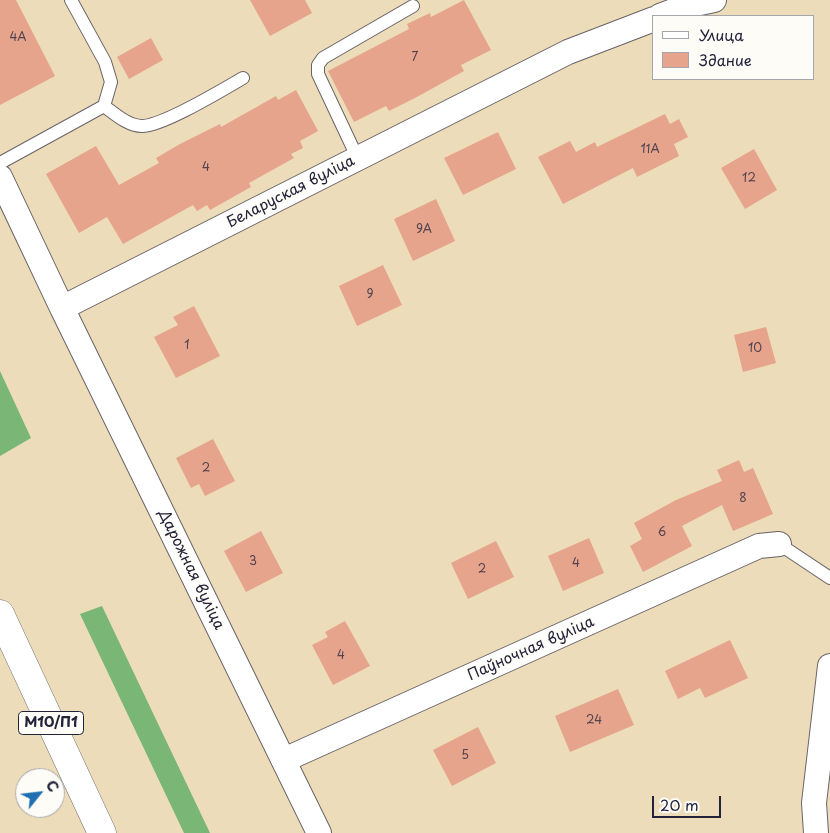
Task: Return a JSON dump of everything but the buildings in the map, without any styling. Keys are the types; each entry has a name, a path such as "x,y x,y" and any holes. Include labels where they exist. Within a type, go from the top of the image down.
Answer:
{"main road":[{"name":"М10/П1","path":"0,614 102,833"}],"street":[{"path":"663,15 686,6 714,0"},
{"name":"Беларуская вуліца","path":"62,308 568,52 652,20"},
{"path":"0,177 62,308"},
{"name":"Дарожная вуліца","path":"62,308 319,833"},
{"name":"Паўночная вуліца","path":"284,760 759,546 779,544"},
{"path":"816,833 822,801 830,666"}],"lane":[{"path":"0,162 104,106 111,82 105,62 70,0"},
{"path":"358,159 318,74 318,65 323,58 414,6"},
{"path":"104,106 125,121 141,126 159,122 243,78"},
{"path":"779,544 830,578"}],"green space":[{"path":"0,371 31,438 0,456"},
{"path":"102,606 210,833 184,833 80,614"}]}
